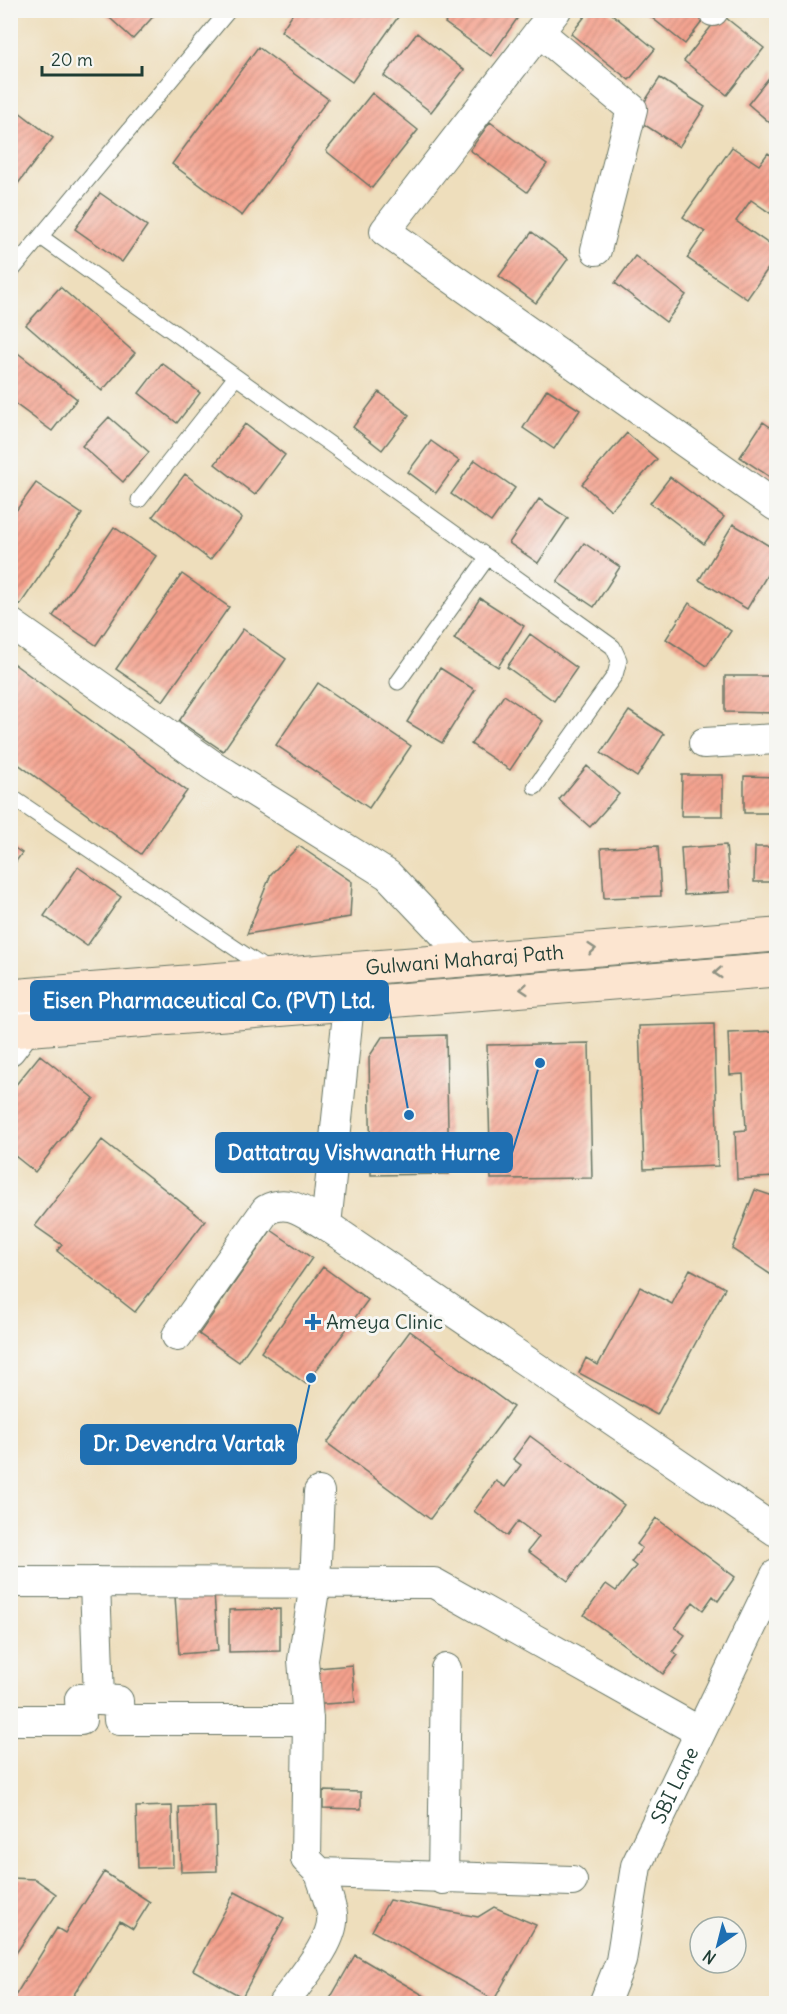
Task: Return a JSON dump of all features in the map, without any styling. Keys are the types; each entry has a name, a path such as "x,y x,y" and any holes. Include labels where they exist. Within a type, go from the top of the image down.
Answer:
{"street":[{"path":"596,250 632,109 548,21 385,231 777,506"},
{"path":"10,623 212,765 388,875 468,959"},
{"path":"704,743 777,739"},
{"name":"Gulwani Maharaj Path","path":"17,995 777,935"},
{"path":"326,1226 349,1004 344,969"},
{"name":"Gulwani Maharaj Path","path":"16,1037 349,1004 777,970"},
{"path":"16,1037 17,995"},
{"path":"177,1336 266,1210 275,1204 289,1204 326,1226 777,1531"},
{"path":"283,2004 325,1944 331,1931 333,1916 321,1873 306,1858 308,1720 303,1660 315,1584 319,1492"},
{"name":"SBI Lane","path":"604,2004 621,1961 636,1866 777,1575"},
{"path":"10,1581 434,1583 700,1732"},
{"path":"95,1582 99,1700"},
{"path":"443,1879 446,1668"},
{"path":"10,1720 81,1720 80,1699 118,1701 119,1720 308,1720"},
{"path":"321,1873 443,1879 572,1881"}],"lane":[{"path":"10,273 230,10"},
{"path":"40,237 613,647 619,660 615,675 535,788"},
{"path":"139,500 235,378"},
{"path":"398,682 487,558"},
{"path":"10,796 274,975"}],"building":[{"path":"101,10 159,10 133,39"},
{"path":"295,10 403,10 352,82 281,31"},
{"path":"454,10 511,10 519,16 491,56 445,23"},
{"path":"590,10 607,10 655,49 629,80 571,34"},
{"path":"642,10 696,10 705,18 685,44"},
{"path":"721,14 764,48 727,95 684,61"},
{"path":"417,33 464,70 431,112 384,76"},
{"path":"258,47 328,99 242,216 172,164"},
{"path":"776,69 776,128 748,104"},
{"path":"660,78 705,107 679,147 634,118"},
{"path":"372,93 418,130 372,188 326,151"},
{"path":"10,105 53,138 10,194"},
{"path":"490,122 547,164 527,192 470,150"},
{"path":"732,147 759,165 768,153 776,159 776,217 751,200 736,221 776,249 776,257 747,299 687,258 705,232 683,217"},
{"path":"100,193 147,226 122,262 75,229"},
{"path":"532,232 568,259 536,303 499,276"},
{"path":"635,256 686,295 666,322 615,283"},
{"path":"60,287 135,353 102,391 26,325"},
{"path":"10,347 77,399 52,431 10,400"},
{"path":"162,363 200,393 177,423 139,393"},
{"path":"547,389 580,410 554,449 523,428"},
{"path":"379,392 409,415 382,450 353,427"},
{"path":"109,417 149,452 123,482 82,446"},
{"path":"763,422 776,431 776,481 740,457"},
{"path":"245,424 285,455 255,495 215,464"},
{"path":"627,433 657,459 611,510 582,484"},
{"path":"431,441 459,461 436,493 408,472"},
{"path":"475,460 515,488 491,522 451,494"},
{"path":"185,474 242,518 210,560 153,516"},
{"path":"670,477 724,517 704,544 650,503"},
{"path":"36,483 82,514 20,605 10,598 10,519"},
{"path":"539,499 568,518 538,563 509,543"},
{"path":"733,524 776,550 776,560 747,609 699,580"},
{"path":"114,527 156,556 96,645 53,616"},
{"path":"584,543 620,567 594,607 557,582"},
{"path":"182,574 229,607 163,701 116,669"},
{"path":"480,598 524,626 498,667 454,639"},
{"path":"689,603 731,631 707,666 666,639"},
{"path":"243,629 286,659 223,751 179,721"},
{"path":"530,634 577,668 554,701 507,667"},
{"path":"10,661 187,791 141,854 10,758"},
{"path":"440,668 475,690 442,743 407,722"},
{"path":"725,676 776,676 776,713 725,712"},
{"path":"318,683 411,746 369,808 276,745"},
{"path":"504,695 543,721 510,770 471,744"},
{"path":"629,711 664,734 637,777 601,753"},
{"path":"587,766 619,794 590,827 559,800"},
{"path":"682,775 723,775 723,816 681,816"},
{"path":"744,776 776,777 776,813 744,813"},
{"path":"10,845 22,853 10,870"},
{"path":"726,845 730,892 684,895 681,848"},
{"path":"299,846 352,882 350,917 247,934 271,874"},
{"path":"658,846 661,896 604,898 601,848"},
{"path":"755,847 776,847 776,882 754,882"},
{"path":"78,867 121,897 87,946 44,916"},
{"path":"714,1024 718,1166 644,1169 639,1026"},
{"path":"776,1031 776,1177 737,1179 735,1131 746,1130 743,1074 730,1075 728,1033"},
{"path":"446,1035 449,1174 371,1175 369,1057 382,1037"},
{"path":"589,1043 592,1178 491,1179 487,1045"},
{"path":"40,1055 94,1098 35,1172 10,1152 10,1092"},
{"path":"102,1140 205,1221 135,1312 57,1251 62,1245 35,1226"},
{"path":"755,1190 776,1197 776,1278 732,1249"},
{"path":"271,1230 312,1258 239,1362 199,1334"},
{"path":"323,1267 368,1300 306,1384 261,1352"},
{"path":"690,1269 725,1288 657,1415 579,1373 586,1358 598,1365 640,1287 672,1304"},
{"path":"410,1331 513,1407 430,1519 327,1443"},
{"path":"530,1436 624,1505 568,1581 528,1551 539,1537 518,1521 507,1536 474,1511 496,1481 505,1487 521,1465 513,1459"},
{"path":"656,1518 735,1577 718,1601 713,1596 703,1610 693,1602 675,1628 685,1635 673,1651 678,1655 663,1674 584,1615 606,1584 616,1591 636,1566 631,1562 642,1548 637,1544"},
{"path":"214,1593 218,1651 179,1654 175,1596"},
{"path":"280,1609 280,1651 229,1652 229,1610"},
{"path":"352,1665 355,1702 309,1705 306,1669"},
{"path":"323,1791 361,1792 361,1809 323,1808"},
{"path":"172,1806 173,1867 138,1868 136,1807"},
{"path":"215,1806 217,1871 181,1872 179,1807"},
{"path":"104,1872 150,1902 133,1929 120,1921 68,2004 10,2004 57,1928 65,1933"},
{"path":"10,1878 35,1879 56,1894 10,1962"},
{"path":"235,1892 284,1918 242,1997 193,1970"},
{"path":"389,1900 478,1917 494,1907 536,1925 494,2000 372,1931"},
{"path":"355,1955 430,1999 428,2004 327,2004"}],"place":[{"name":"Dattatray Vishwanath Hurne","path":"540,1063"},
{"name":"Eisen Pharmaceutical Co. (PVT) Ltd.","path":"409,1115"},
{"name":"Ameya Clinic","path":"313,1322"},
{"name":"Dr. Devendra Vartak","path":"311,1378"}]}
